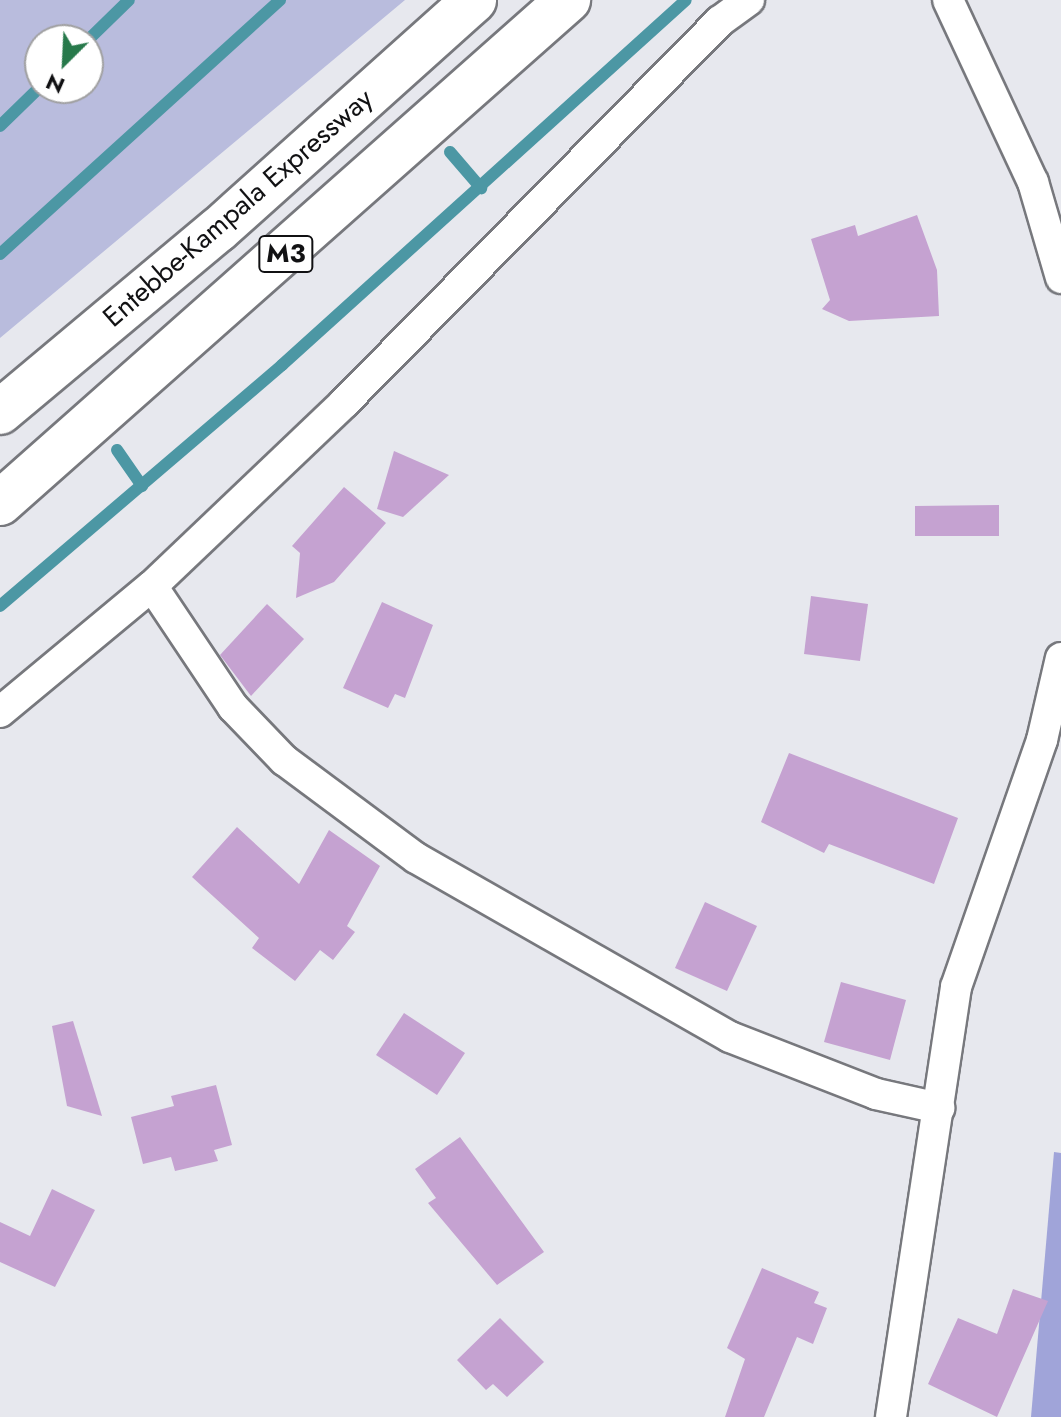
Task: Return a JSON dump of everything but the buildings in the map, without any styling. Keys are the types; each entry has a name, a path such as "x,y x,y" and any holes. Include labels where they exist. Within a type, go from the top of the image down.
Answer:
{"highway":[{"name":"Entebbe-Kampala Expressway","path":"0,412 218,230 474,0"},
{"name":"M3","path":"0,503 568,0"}],"street":[{"path":"0,712 152,586 344,403 720,21 749,0"},
{"path":"948,0 1033,182 1061,278"},
{"path":"152,586 233,707 284,760 416,858 730,1037 876,1094 939,1108"},
{"path":"891,1417 956,987 1054,723 1061,658"}],"shaded area":[{"path":"0,0 405,0 0,338"},
{"path":"1054,1152 1061,1153 1061,1417 1031,1417"}],"waterway":[{"path":"104,24 129,0"},
{"path":"0,254 280,0"},
{"path":"0,606 282,365 686,0"},
{"path":"0,126 24,103"},
{"path":"450,152 481,188"},
{"path":"117,450 142,486"}]}
